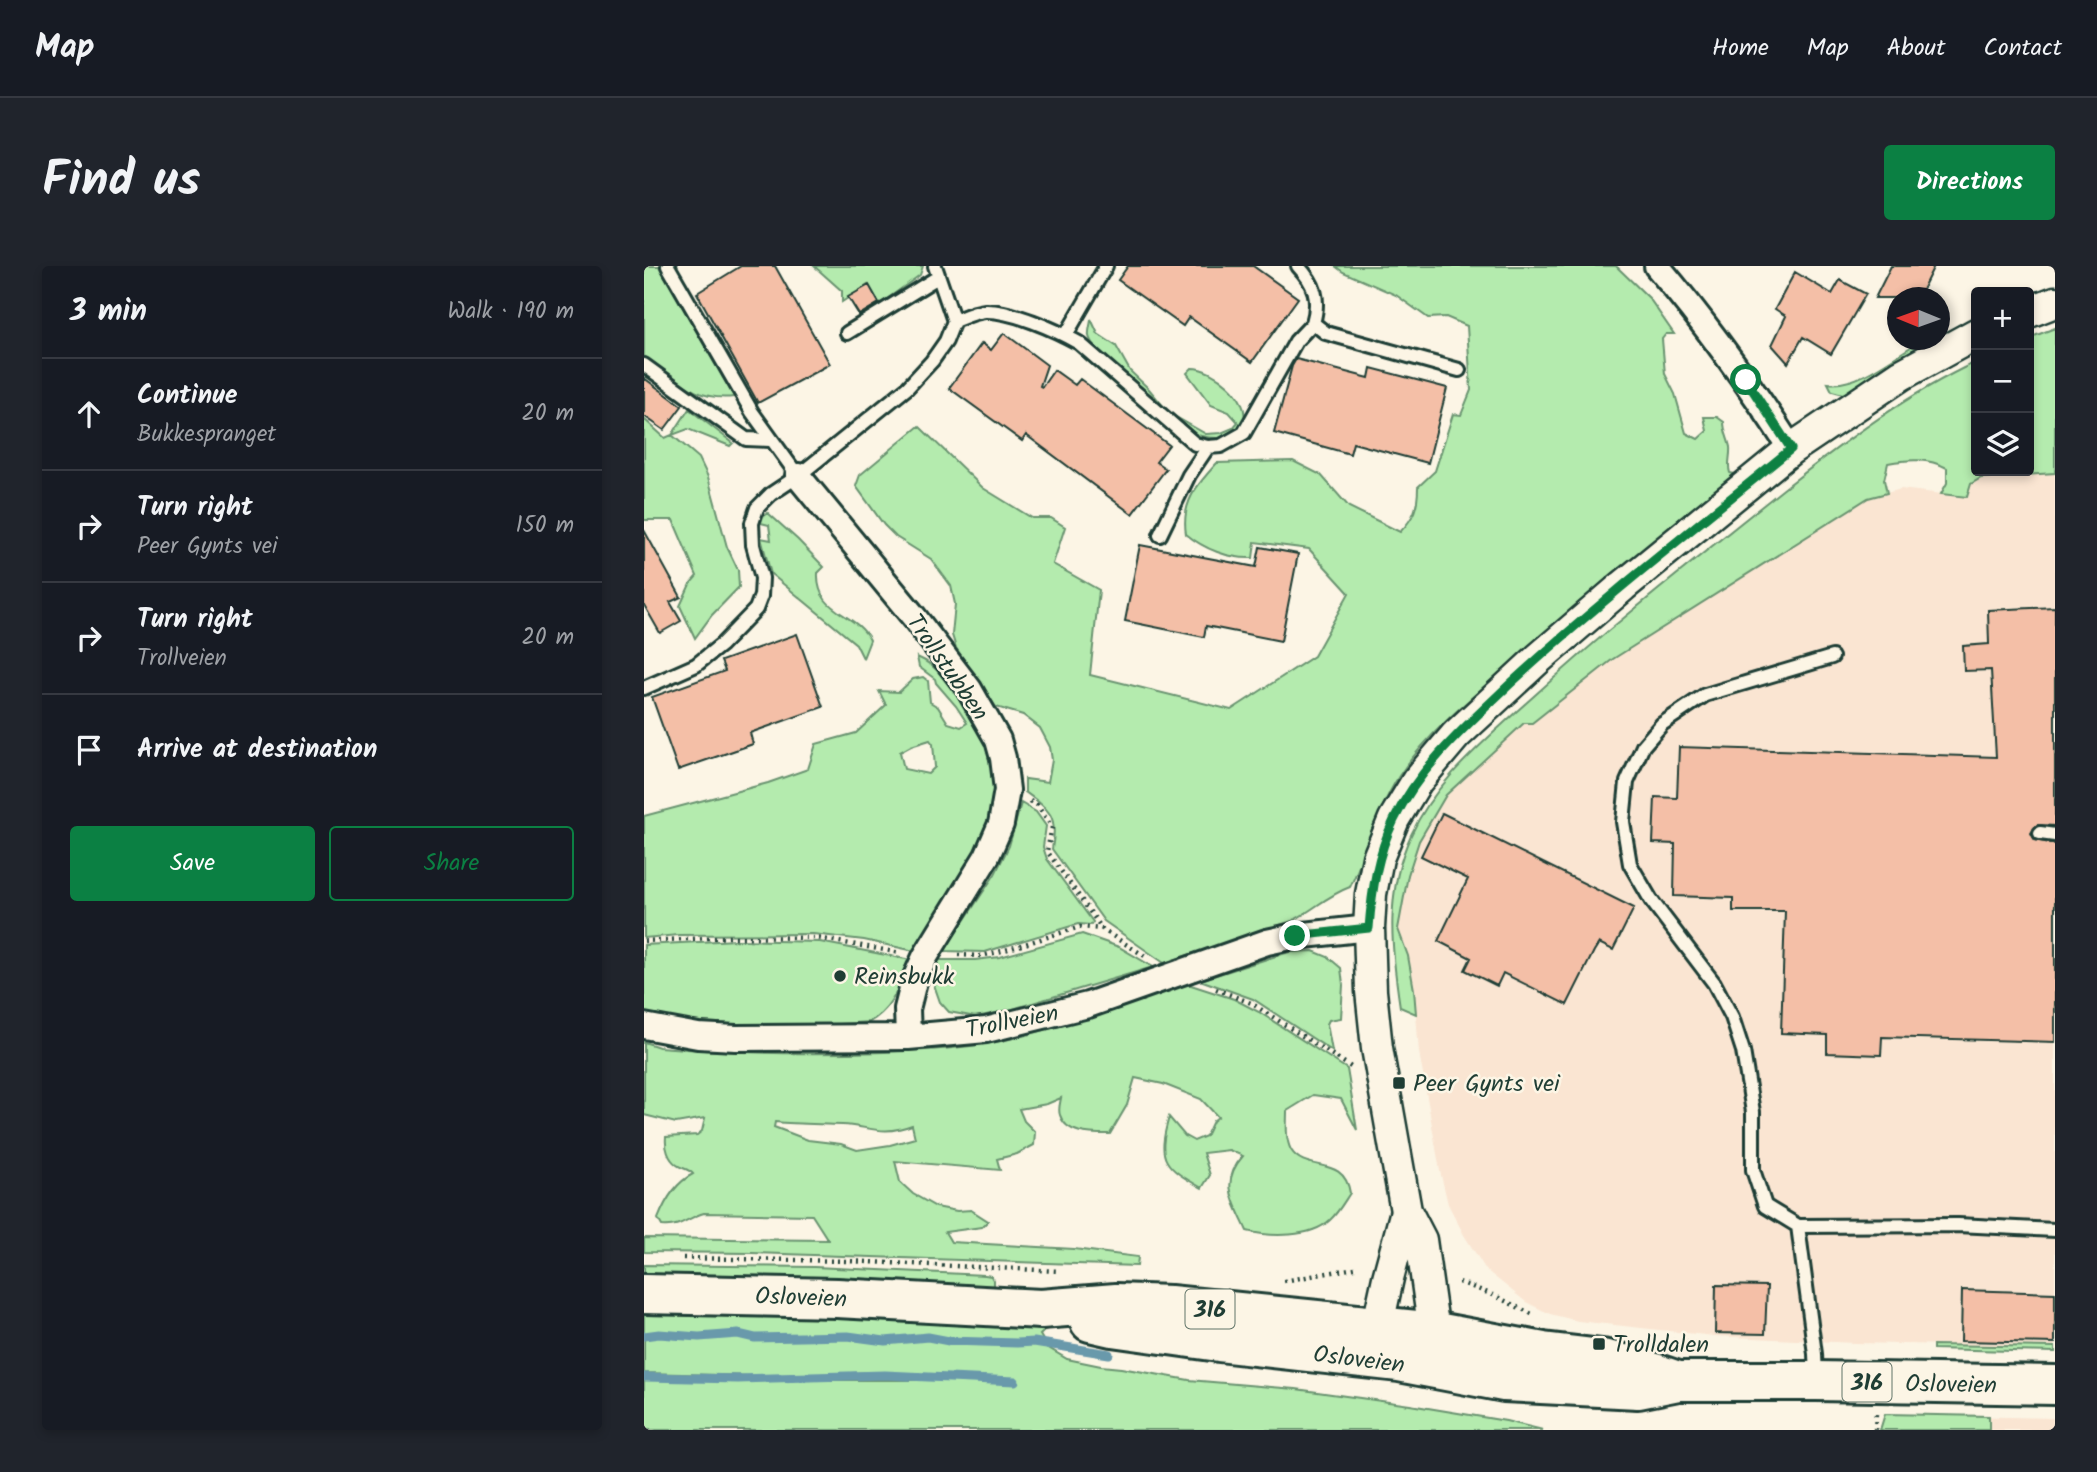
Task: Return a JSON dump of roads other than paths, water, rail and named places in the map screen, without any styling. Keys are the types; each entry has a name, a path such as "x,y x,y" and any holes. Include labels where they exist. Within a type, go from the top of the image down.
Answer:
{"main road":[{"name":"Osloveien","path":"644,1294 837,1298 1041,1309 1115,1303 1170,1305 1378,1324 1434,1332 1544,1352 1602,1359 1678,1381"},
{"name":"Osloveien","path":"1041,1309 1112,1327 1399,1362 1503,1382 1638,1389 1678,1381 2055,1385"}],"street":[{"path":"1657,266 1738,368 1791,449"},
{"path":"2034,310 2055,302"},
{"path":"1406,1211 1378,1324 1399,1362 1434,1332 1421,1240 1406,1211 1377,1048 1371,991 1369,928 1371,894 1378,858 1394,819 1417,781 1456,735 1538,659 1791,449 1901,374 1971,337"},
{"name":"Trollstubben","path":"797,476 914,617 969,689 998,740 1003,758 1007,790 1001,824 986,856 925,957 914,981 907,1009 908,1037"},
{"name":"Trollveien","path":"644,1026 698,1036 736,1038 908,1037 986,1030 1088,1005 1267,942 1295,936 1369,928"}],"lane":[{"name":"Trollstubben","path":"668,266 770,440 797,476"},
{"path":"1066,335 1106,266"},
{"path":"954,321 986,311 1008,314 1066,335 1079,343 1195,444 1221,446 1236,440 1244,433 1296,341 1313,323 1318,298 1313,284 1298,266"},
{"path":"644,688 696,665 721,645 756,609 762,587 752,523 757,508 771,494 907,388 932,361 946,341 954,321 937,271 847,333"},
{"path":"1313,323 1326,332 1459,370"},
{"path":"644,365 746,439 770,440"},
{"path":"1160,535 1189,475 1208,447"},
{"path":"1832,657 1705,695 1662,724 1643,746 1627,782 1623,822 1630,864 1651,900 1714,983 1732,1017 1743,1051 1753,1112 1753,1170 1765,1206 1798,1226 1958,1225 2055,1230"},
{"path":"2040,833 2055,835"},
{"path":"1798,1226 1815,1354 1815,1381"}],"waterway":[{"path":"644,1336 848,1336 885,1341 928,1337 949,1341 1034,1342 1109,1354"},
{"path":"644,1377 738,1379 885,1375 1015,1381"}],"place":[{"name":"Reinsbukk","path":"840,976"},
{"name":"Peer Gynts vei","path":"1399,1083"},
{"name":"Trolldalen","path":"1599,1344"}]}
